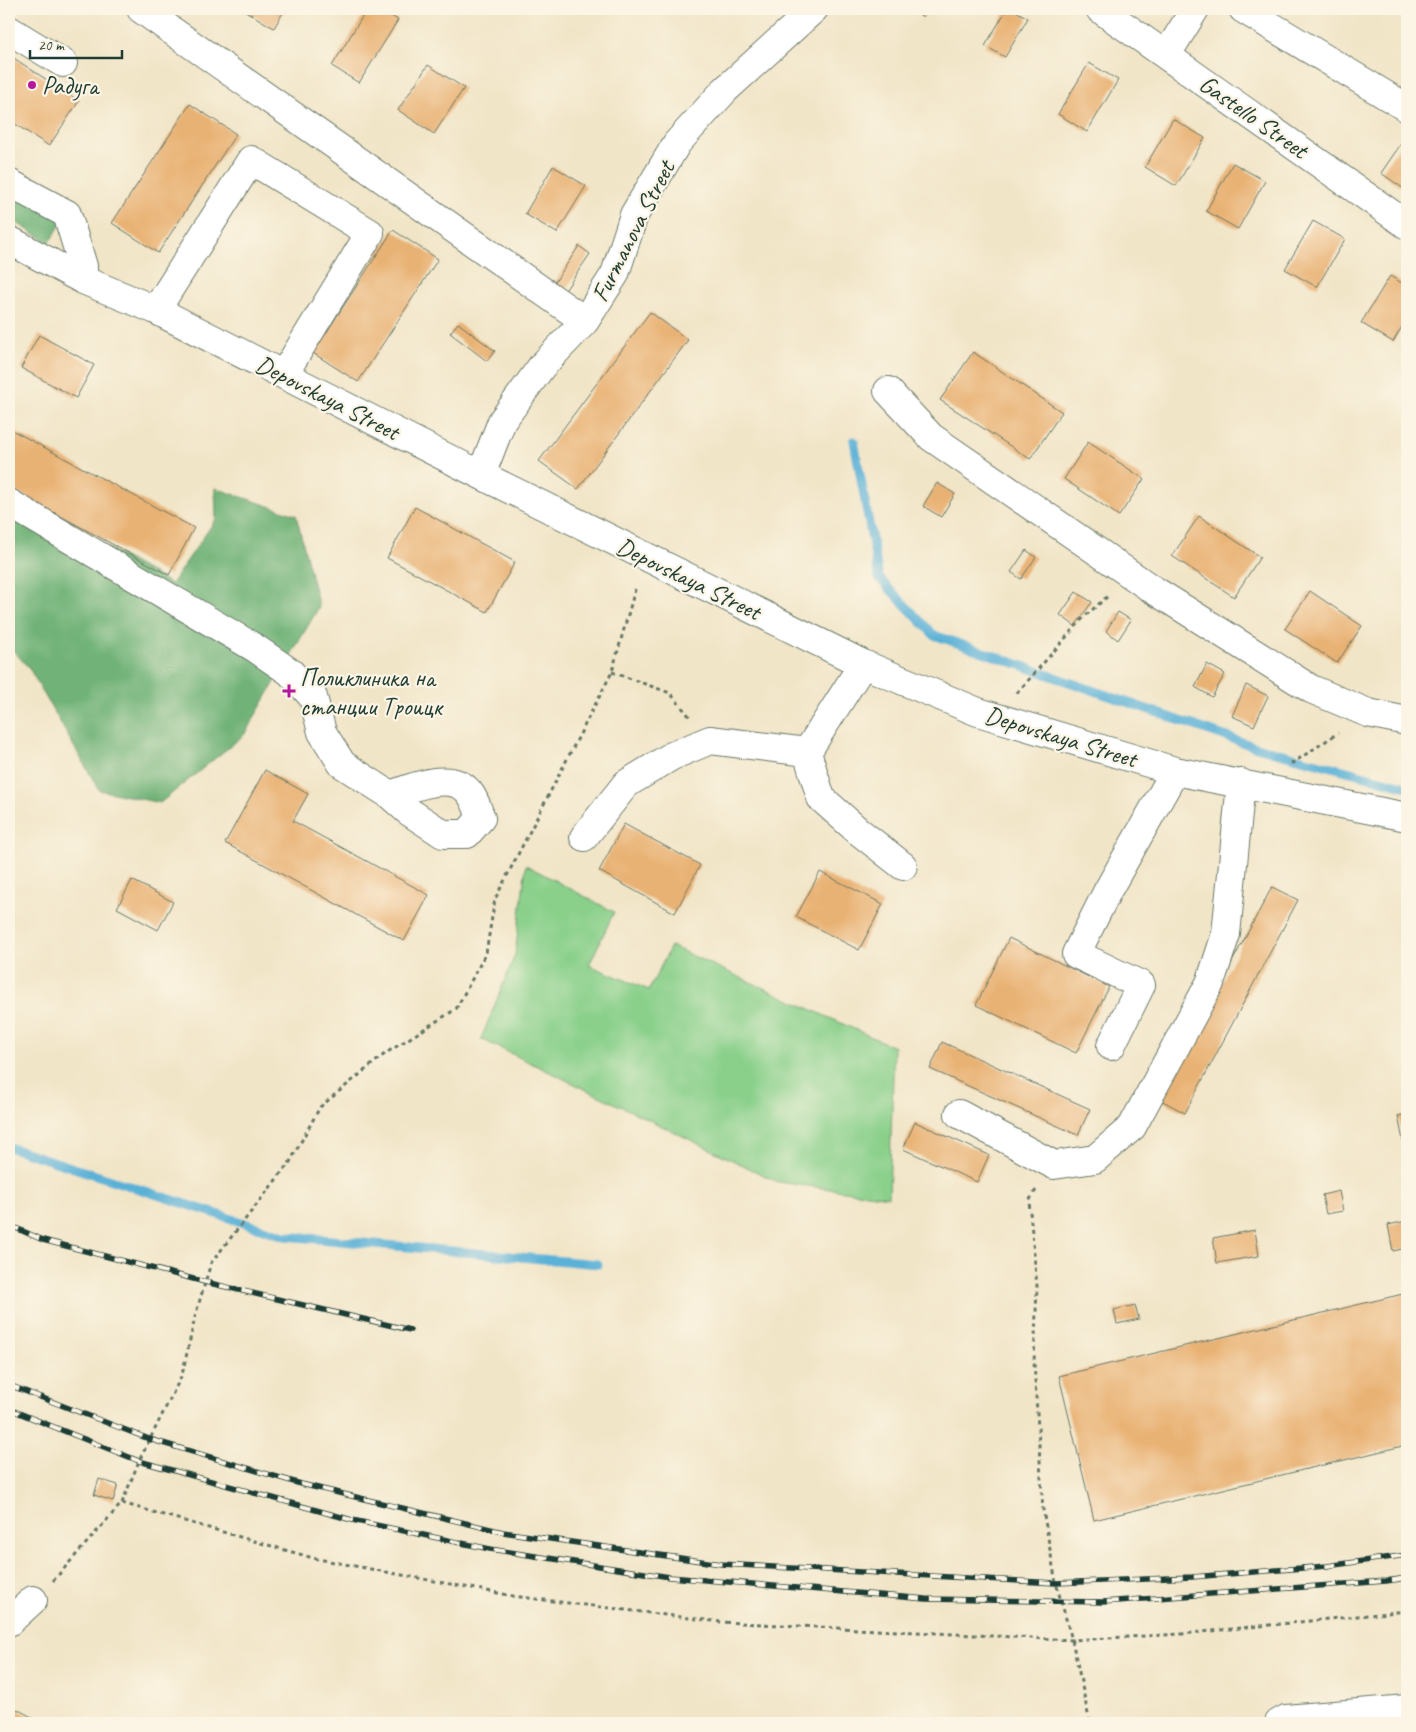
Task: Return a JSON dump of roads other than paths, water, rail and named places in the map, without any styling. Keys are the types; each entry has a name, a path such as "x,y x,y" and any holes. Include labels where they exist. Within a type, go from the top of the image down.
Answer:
{"street":[{"path":"141,9 585,321"},
{"name":"Furmanova Street","path":"481,475 502,421 542,366 585,321 615,274 634,215 677,143 725,90 814,9"},
{"name":"Gastello Street","path":"1100,9 1167,54 1407,225"},
{"path":"1167,54 1195,9"},
{"path":"1243,9 1407,108"},
{"path":"9,30 63,63"},
{"path":"156,310 251,160 370,233 284,374"},
{"path":"9,183 67,214 83,266 83,280"},
{"name":"Depovskaya Street","path":"9,240 83,280 156,310 481,475 863,664 978,712 1174,771 1249,784 1407,817"},
{"path":"888,391 931,437 1102,557 1149,587 1311,689 1368,713 1407,721"},
{"path":"9,503 255,648 290,672 313,697 322,732 342,764 390,795"},
{"path":"863,664 807,752 821,798 856,830 903,866"},
{"path":"584,838 626,784 672,756 710,740 807,752"},
{"path":"1111,1046 1141,985 1076,954 1108,890 1174,771"},
{"path":"959,1114 1054,1165 1095,1159 1132,1127 1210,983 1226,934 1249,784"},
{"path":"9,1622 33,1600"},
{"path":"1279,1723 1286,1719 1407,1709"}],"waterway":[{"path":"854,441 879,578 934,635 1253,746 1407,787"},
{"path":"9,1147 285,1236 598,1264"}],"railway":[{"path":"9,1225 43,1240 205,1282 410,1330"},
{"path":"9,1385 149,1439 301,1484 503,1532 721,1564 1056,1583 1192,1577 1327,1566 1407,1555"},
{"path":"9,1409 139,1461 352,1520 490,1549 670,1577 926,1599 1103,1602 1407,1578"}],"place":[{"name":"Радуга","path":"32,85"},
{"name":"Поликлиника на станции Троицк","path":"289,691"}]}
